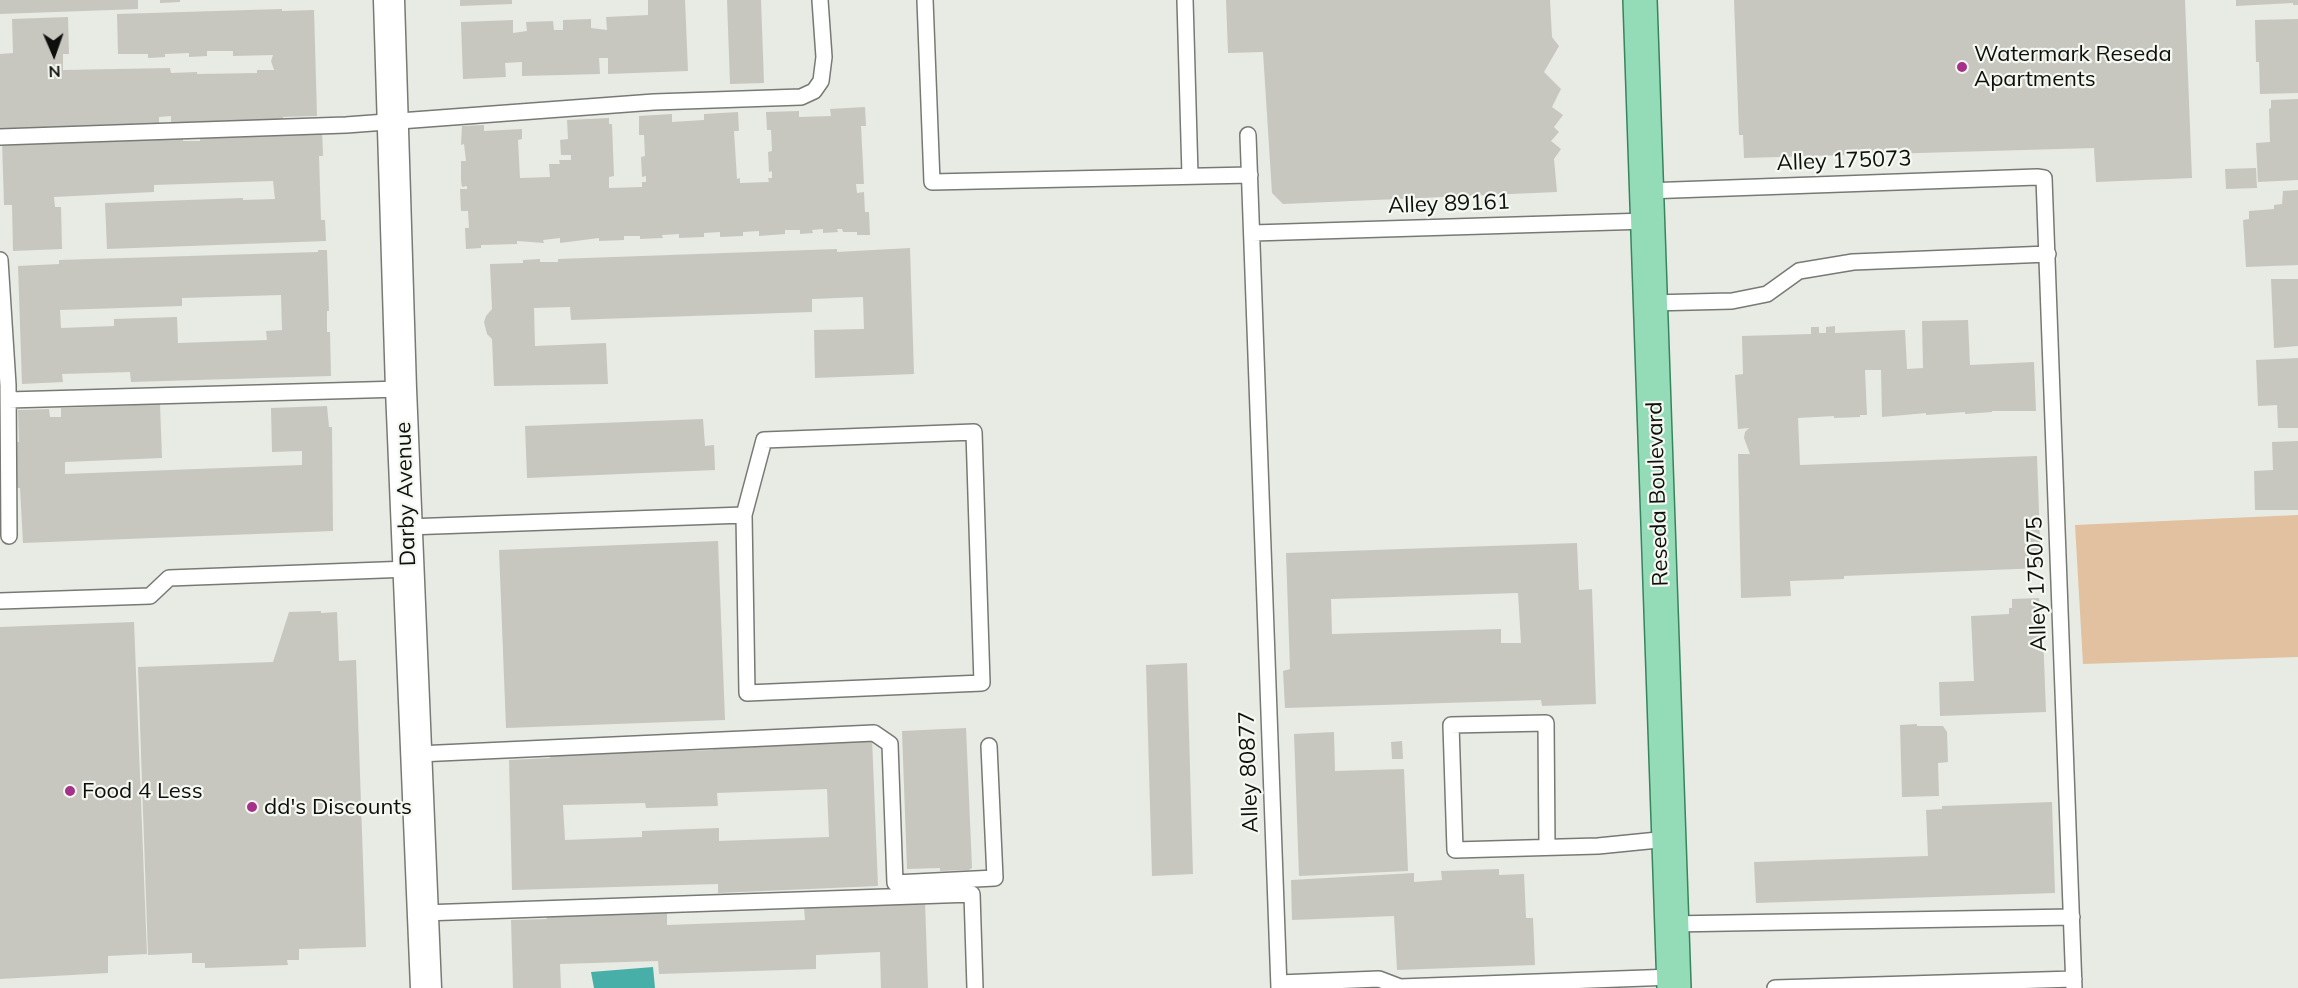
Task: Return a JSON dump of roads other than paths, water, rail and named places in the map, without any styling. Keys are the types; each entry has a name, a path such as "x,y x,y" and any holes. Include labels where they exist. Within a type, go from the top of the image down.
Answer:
{"main road":[{"name":"Reseda Boulevard","path":"1640,0 1673,983"}],"street":[{"name":"Darby Avenue","path":"389,0 401,389 426,988"}],"lane":[{"path":"0,137 394,122 654,102 801,97 813,92 820,81 824,57 820,0"},
{"path":"925,0 932,182 1250,175"},
{"path":"1185,0 1190,175"},
{"name":"Alley 80877","path":"1248,135 1279,985"},
{"name":"Alley 175073","path":"1647,206 2044,178"},
{"name":"Alley 175075","path":"2044,178 2074,983"},
{"name":"Alley 89161","path":"1253,238 1647,206"},
{"path":"1651,303 1732,301 1767,294 1799,271 1853,262 2048,254"},
{"path":"0,260 8,400 9,536"},
{"path":"8,400 401,389"},
{"path":"974,432 982,683 747,693 744,516 764,440 974,432"},
{"path":"407,527 744,516"},
{"path":"0,601 150,596 169,578 409,568"},
{"path":"1547,846 1546,723 1451,725 1455,850 1598,846 1668,839"},
{"path":"418,754 874,733 890,744 895,883 995,878 989,746"},
{"path":"423,914 972,894 975,988"},
{"path":"1671,924 2072,917"},
{"path":"1279,985 1379,979 1400,987 1673,983"},
{"path":"1775,988 2074,983"}],"water":[{"path":"653,967 655,988 594,988 591,972"}],"place":[{"name":"Watermark Reseda Apartments","path":"1962,67"},
{"name":"Food 4 Less","path":"70,791"},
{"name":"dd's Discounts","path":"252,807"}]}
